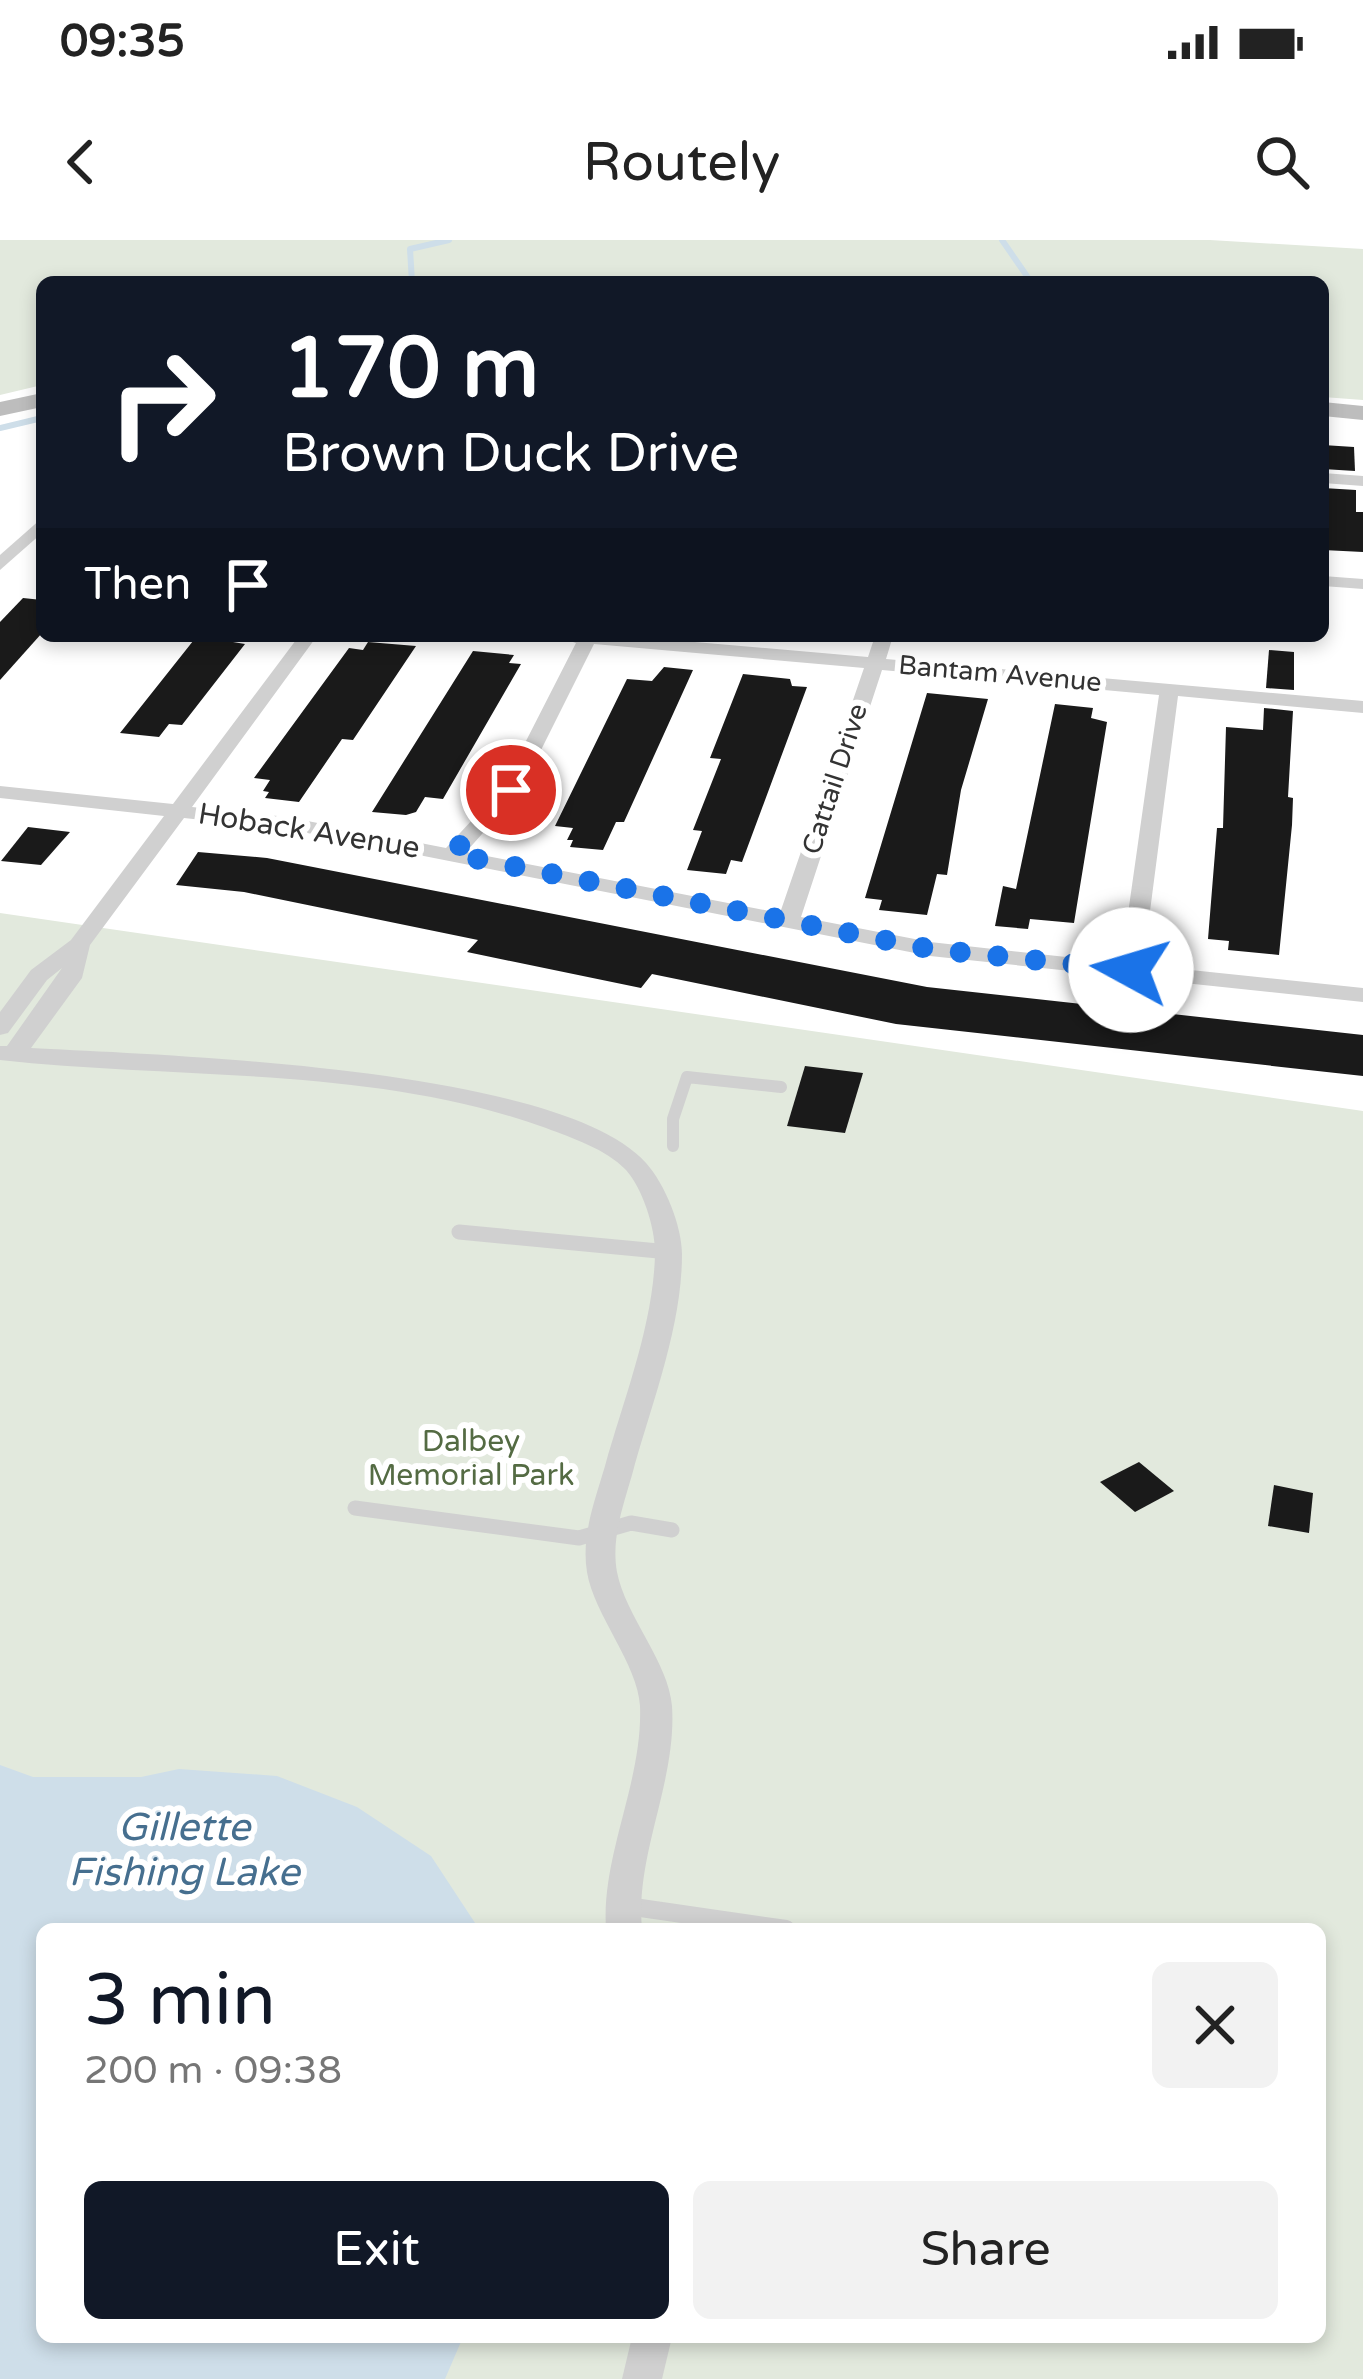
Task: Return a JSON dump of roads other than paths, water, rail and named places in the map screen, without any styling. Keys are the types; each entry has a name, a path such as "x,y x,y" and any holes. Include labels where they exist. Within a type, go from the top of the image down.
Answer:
{"main road":[{"path":"0,410 36,401"},
{"path":"1329,410 1363,413"}],"street":[{"path":"1329,478 1363,481"},
{"path":"0,565 36,529"},
{"path":"1329,581 1363,584"},
{"path":"0,1028 39,975 79,945 304,642"},
{"path":"452,854 511,790 587,642"},
{"name":"Bantam Avenue","path":"635,642 1363,707"},
{"name":"Cattail Drive","path":"788,923 882,642"},
{"path":"1131,970 1169,690"},
{"name":"Hoback Avenue","path":"0,792 286,823 930,949 1363,995"},
{"path":"7,1054 70,978 79,945"},
{"path":"7,1054 275,1068 513,1108 590,1136 636,1166 658,1208 669,1252 657,1331 601,1532 602,1574 656,1701 652,1766 623,1917"},
{"path":"643,2379 651,2343"}],"lane":[{"path":"673,1146 674,1119 687,1077 782,1087"},
{"path":"459,1232 669,1252"},
{"path":"355,1508 579,1538 632,1523 672,1530"},
{"path":"623,1917 704,1923"}],"water":[{"name":"Gillette Fishing Lake","path":"0,1765 33,1777 141,1777 179,1769 277,1776 357,1807 431,1856 475,1923 36,1923 36,2343 460,2343 445,2379 0,2379"}],"waterway":[{"path":"412,276 410,249 449,240"},
{"path":"1002,240 1027,276"},
{"path":"0,428 36,419"}],"park label":[{"name":"Dalbey Memorial Park","path":"471,1458"}]}
